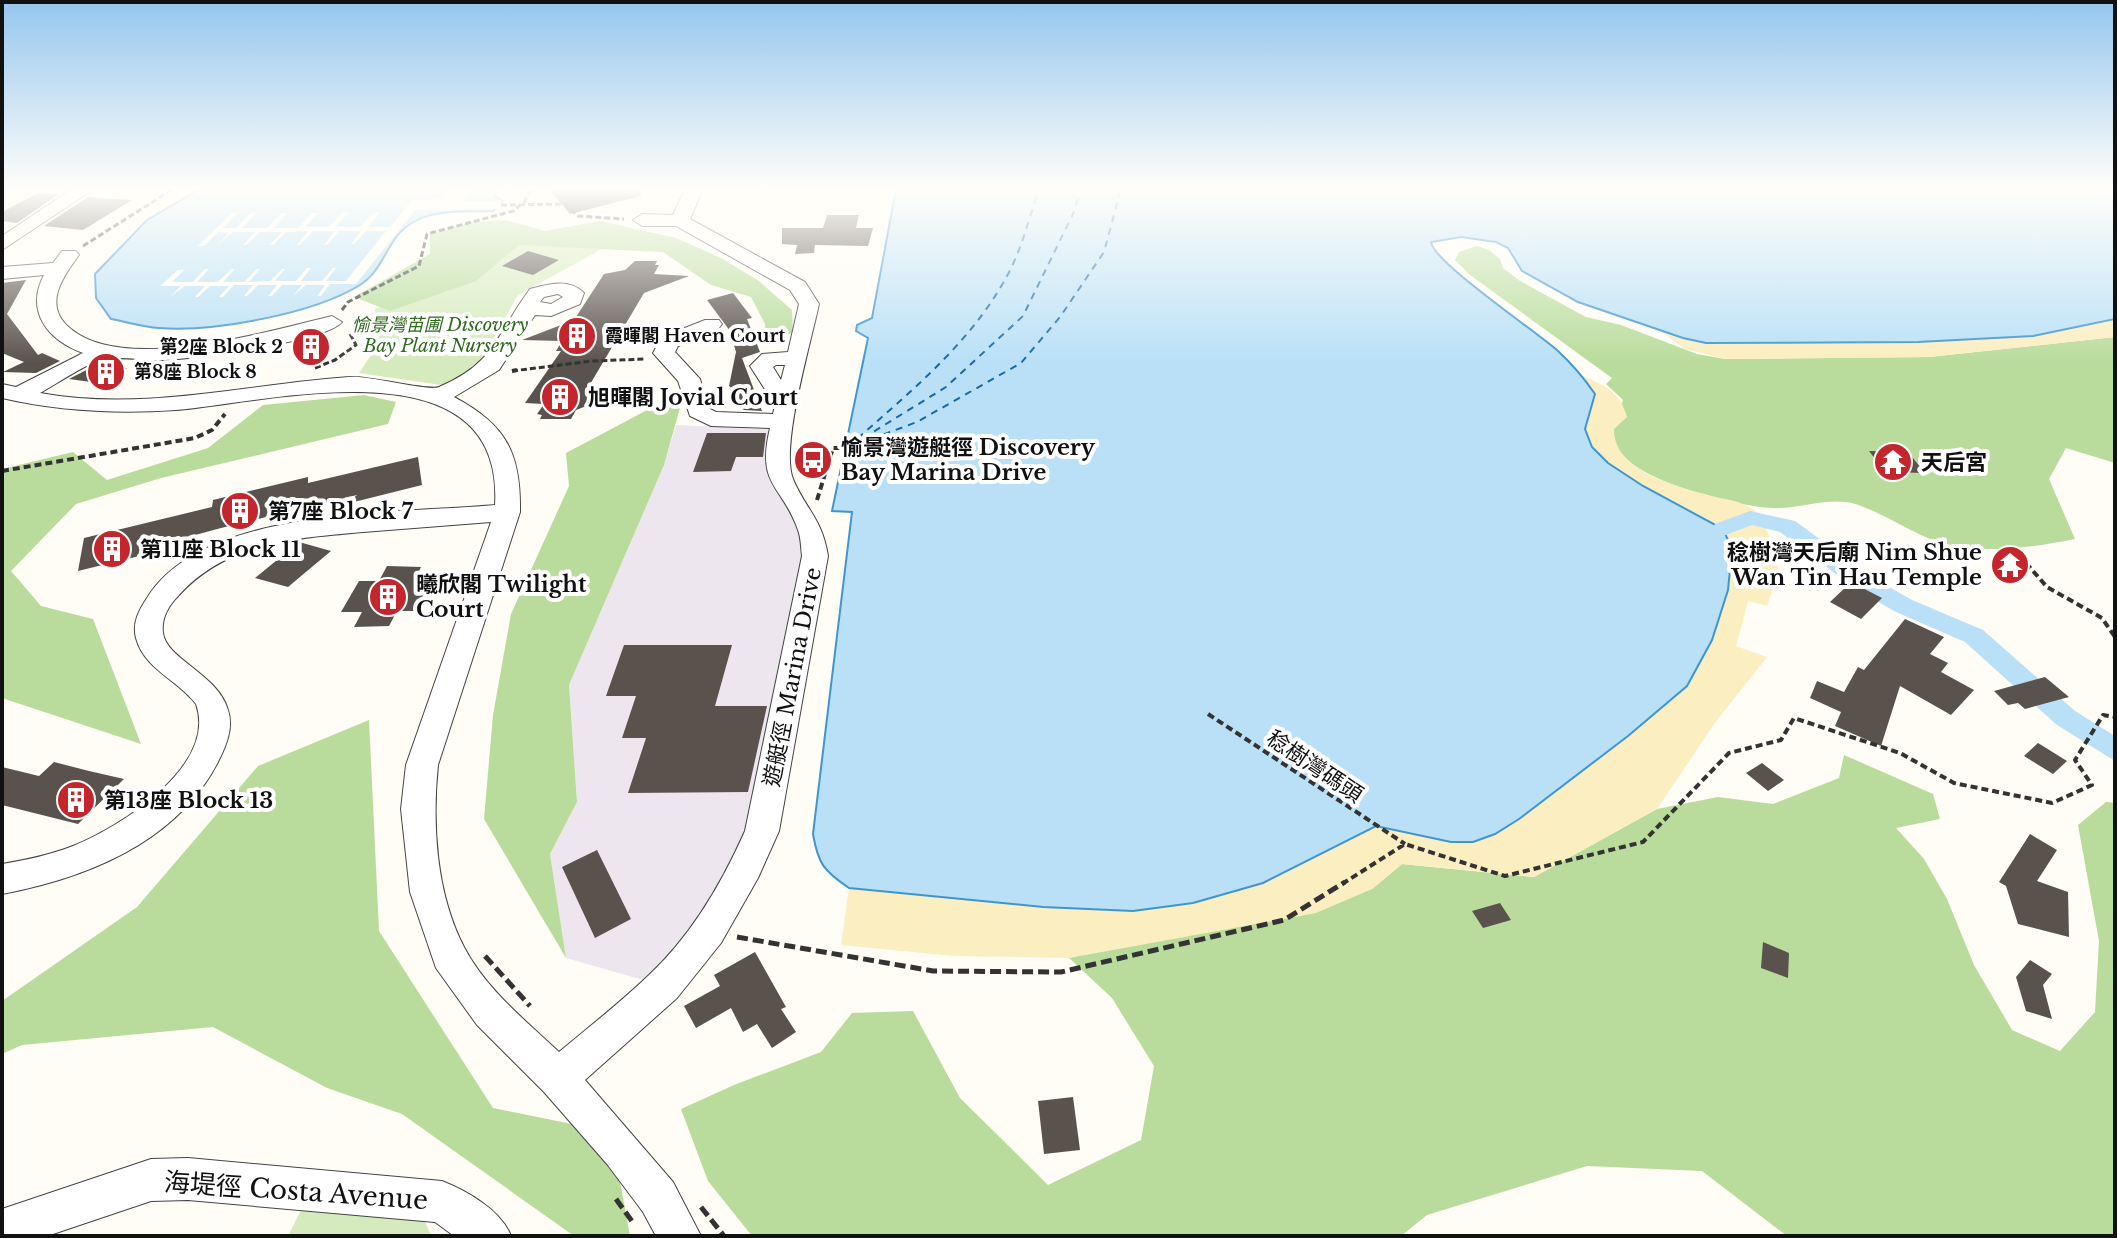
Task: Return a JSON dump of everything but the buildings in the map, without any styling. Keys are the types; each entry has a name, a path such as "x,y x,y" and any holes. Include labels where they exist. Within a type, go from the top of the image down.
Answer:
{"street":[{"name":"遊艇徑 Marina Drive","path":"558,1078 673,975 708,932 741,878 762,831 815,556 811,530 780,477 777,449 809,304 798,286 727,247"},
{"path":"2,273 63,262"},
{"path":"63,262 46,288 44,307 51,324 63,336 101,352 130,355 203,352 288,335 335,321"},
{"path":"438,396 481,373 497,359 518,320 532,307"},
{"path":"712,324 670,342 664,353 689,379 698,411 711,419 785,414"},
{"path":"10,394 101,352"},
{"path":"10,394 75,404 143,404 353,383 390,385 438,396 460,407 497,446 507,470 507,512 422,765 417,809 427,892 449,956 490,1012 558,1078 658,1197 680,1236"},
{"path":"2,879 31,875 70,863 107,846 142,825 171,801 193,776 208,751 215,729 213,709 205,693 153,649 148,627 151,615 166,591 192,568 225,549 281,531 507,512"},
{"name":"海堤徑 Costa Avenue","path":"2,1230 151,1180 188,1179 442,1202 490,1236"}],"path":[{"path":"63,262 86,247"},
{"path":"310,370 335,360 356,345 343,323 335,321 348,302 419,266 424,247"},
{"path":"481,373 621,360"},
{"path":"2,471 195,438 212,430 226,412"},
{"path":"2026,563 2047,587 2102,618 2115,637"},
{"name":"稔樹灣碼頭","path":"1208,714 1405,844 1505,876 1643,842 1729,753 1781,740 1794,718 1900,753 1954,783 2052,803 2092,785 2075,760 2103,715 2115,717"},
{"path":"727,935 933,971 1061,972 1284,920 1405,844"},
{"path":"476,946 539,1017"},
{"path":"616,1198 643,1236"},
{"path":"698,1204 724,1236"}],"shaded area":[{"path":"676,425 782,430 777,449 811,530 762,831 664,986 566,958 550,854 577,802 569,685 664,465"}],"green space":[{"path":"430,247 517,247 476,281 390,311 354,297 430,254"},
{"name":"愉景灣苗圃 Discovery Bay Plant Nursery","path":"511,247 602,249 518,295 483,357 448,386 359,373 378,345 375,309 453,282 500,250"},
{"path":"555,247 696,247 759,281 792,310 793,333 766,340 765,324 751,297 711,285 663,252"},
{"path":"1475,247 1489,250 1500,259 1503,268 1520,281 1586,317 1621,325 1697,354 1725,359 1929,357 2115,337 2115,463 2066,448 2049,479 2075,539 2008,548 1973,549 1941,543 1846,502 1773,508 1734,502 1684,488 1638,468 1622,455 1613,442 1614,426 1623,400 1606,384 1612,378 1470,275 1455,260 1459,252"},
{"path":"685,390 664,465 569,685 577,802 550,854 566,958 484,819 493,715 511,614 569,486 566,453"},
{"path":"364,395 396,402 388,424 161,478 76,504 11,571 41,606 93,619 141,744 2,698 2,469 73,452 107,480 208,448 263,405"},
{"path":"369,720 379,931 493,1108 611,1132 630,1236 574,1236 402,1114 327,1088 213,1027 22,1045 2,1054 2,1001 137,907 258,766"},
{"path":"1844,755 1933,794 1940,819 1896,828 1924,859 1947,899 1974,965 2012,1030 2060,1051 2095,1012 2099,941 2078,825 2106,802 2115,803 2115,1236 1787,1236 1702,1171 1587,1166 1427,1215 1401,1236 752,1236 708,1181 681,1109 821,1052 852,1013 913,1011 960,1098 1048,1185 1141,1140 1154,1066 1112,998 1069,958 1372,889 1402,864 1534,877 1657,809 1718,797 1773,804 1839,778"},
{"path":"302,1208 422,1214 431,1236 288,1236"}],"sand":[{"path":"2115,319 2115,337 1929,357 1725,359 1685,349 1659,330 1706,343 1918,342 2033,336"},
{"path":"1581,375 1610,390 1624,408 1627,417 1614,429 1617,444 1625,456 1652,476 1753,509 1768,533 1779,571 1767,606 1748,601 1736,646 1767,657 1714,724 1657,809 1534,877 1402,864 1372,889 1316,913 1069,958 954,956 841,945 849,888 1043,907 1133,911 1354,837 1376,826 1451,842 1708,519 1637,483 1590,444 1585,430 1595,394"}],"water":[{"path":"121,247 390,247 367,280 340,295 316,305 262,319 207,327 159,328 111,319 96,298 95,274"},
{"path":"885,247 1433,247 1449,265 1487,297 1558,351 1582,377 1595,394 1585,429 1592,447 1608,463 1643,486 1723,529 1732,549 1728,590 1712,640 1687,686 1628,736 1519,819 1495,834 1473,842 1451,842 1376,826 1263,883 1193,903 1133,911 1043,907 849,888 824,866 813,834 852,512 832,511 868,338 856,331 857,325 872,318"},
{"path":"1506,247 2115,247 2115,319 2033,336 1918,342 1706,343 1578,302 1522,271"}],"pier":[{"path":"373,247 386,247 356,284 330,284 321,296 317,296 325,285 306,285 293,296 302,285 282,285 272,296 268,296 277,285 258,285 244,296 253,285 234,285 223,297 219,297 229,286 210,286 195,297 205,286 185,286 170,297 181,286 160,286 178,270 184,270 172,282 193,282 205,269 209,269 197,282 218,282 231,269 235,269 223,282 244,282 257,269 260,269 249,282 270,281 282,269 285,269 275,281 296,281 307,268 311,268 301,281 322,281 336,268 326,281 346,281"}],"waterway":[{"path":"1723,529 1750,518 1787,526 1865,584 1904,606 1974,636 2066,718 2115,750"}],"ferry route":[{"path":"848,447 935,368 974,325 1007,276 1020,247"},
{"path":"852,445 946,387 1023,316 1057,247"},
{"path":"847,448 917,422 1021,363 1060,317 1105,247"}],"place":[{"name":"霞暉閣 Haven Court","path":"577,336"},
{"name":"第2座 Block 2","path":"311,347"},
{"name":"第8座 Block 8","path":"106,372"},
{"name":"旭暉閣 Jovial Court","path":"560,397"},
{"name":"愉景灣遊艇徑 Discovery Bay Marina Drive","path":"813,460"},
{"name":"天后宮","path":"1893,462"},
{"name":"第7座 Block 7","path":"240,511"},
{"name":"第11座 Block 11","path":"112,549"},
{"name":"稔樹灣天后廟 Nim Shue Wan Tin Hau Temple","path":"2010,565"},
{"name":"曦欣閣 Twilight Court","path":"388,597"},
{"name":"第13座 Block 13","path":"76,800"}]}
